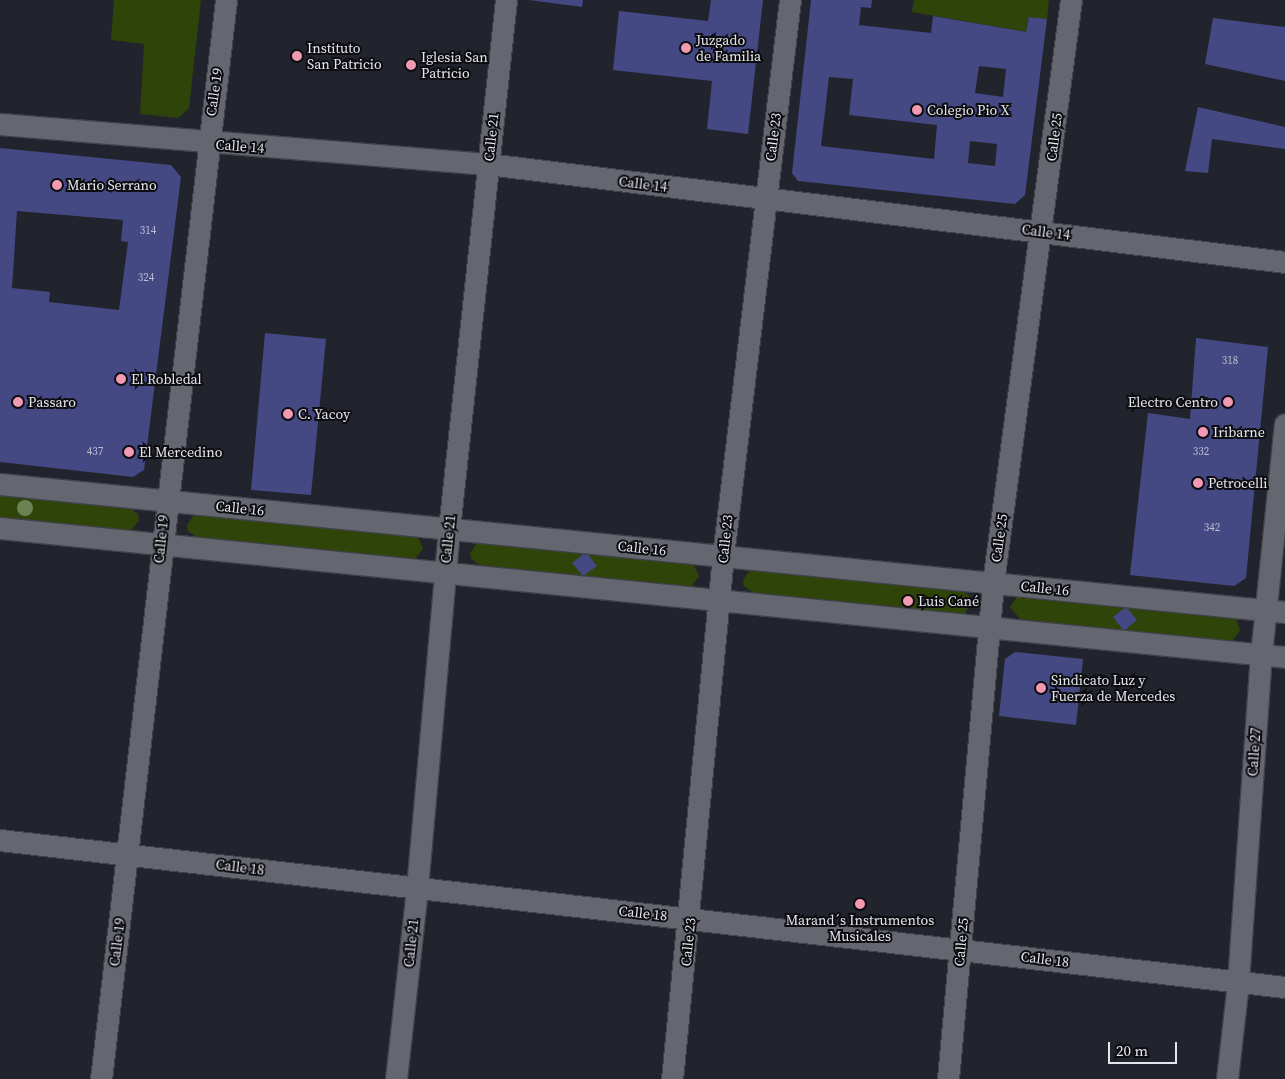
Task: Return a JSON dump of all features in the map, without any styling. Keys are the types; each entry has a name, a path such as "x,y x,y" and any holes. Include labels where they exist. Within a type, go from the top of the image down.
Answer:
{"street":[{"name":"Calle 19","path":"100,1079 128,854 165,500 207,143 226,0"},
{"name":"Calle 21","path":"396,1079 418,888 444,573 506,0"},
{"name":"Calle 23","path":"672,1079 691,918 723,556 790,0"},
{"name":"Calle 25","path":"948,1079 993,583 1072,0"},
{"name":"Calle 14","path":"0,124 207,143 488,164 1285,262"},
{"name":"Calle 27","path":"1227,1079 1238,982 1261,655 1275,611 1285,424"},
{"name":"Calle 16","path":"0,484 1275,611"},
{"path":"0,528 1285,657"},
{"name":"Calle 18","path":"0,840 1285,987"}],"green space":[{"path":"114,0 201,0 189,108 178,118 140,114 144,44 111,40"},
{"path":"914,0 1049,0 1047,19 1029,17 1026,32 912,12"},
{"path":"0,494 128,507 138,514 139,520 132,530 126,530 0,518"},
{"path":"200,514 412,535 418,537 423,548 416,558 410,559 198,538 188,531 187,525 194,515"},
{"path":"483,542 688,563 694,565 699,576 692,586 686,587 481,566 471,559 470,553 477,543"},
{"path":"750,570 961,590 971,597 971,603 965,613 958,614 754,593 744,586 743,580"},
{"path":"1023,596 1230,617 1236,619 1240,630 1233,640 1227,641 1021,620 1010,607 1017,597"}],"building":[{"path":"529,0 583,0 582,7"},
{"name":"Juzgado de Familia","path":"711,0 763,0 748,134 707,129 712,81 613,70 619,11 708,21"},
{"name":"Colegio Pio X","path":"811,0 872,0 871,8 861,7 859,25 931,33 933,16 1026,32 1029,17 1047,19 1025,195 1015,204 798,181 792,173","holes":["979,66 1006,69 1003,97 975,93","829,77 853,79 849,115 937,125 934,159 821,146","970,141 997,144 995,166 968,163"]},
{"path":"1213,18 1285,27 1285,81 1205,64"},
{"path":"1198,107 1285,127 1285,149 1212,139 1208,173 1185,171"},
{"path":"0,148 171,165 181,177 144,470 133,477 0,462","holes":["17,211 123,220 121,241 128,242 119,310 49,302 50,292 12,288"]},
{"name":"C. Yacoy","path":"265,333 326,339 311,495 251,490"},
{"path":"1196,338 1268,347 1246,578 1234,586 1130,575 1148,413 1190,419"},
{"path":"586,552 597,566 583,576 572,563"},
{"path":"1126,607 1137,620 1124,631 1113,617"},
{"name":"Sindicato Luz y Fuerza de Mercedes","path":"1015,652 1083,659 1076,725 999,716 1005,659"}],"place":[{"name":"Juzgado de Familia","path":"686,48"},
{"name":"Instituto San Patricio","path":"297,56"},
{"name":"Iglesia San Patricio","path":"411,65"},
{"name":"Colegio Pio X","path":"917,110"},
{"name":"Mario Serrano","path":"57,185"},
{"name":"El Robledal","path":"121,379"},
{"name":"Passaro","path":"18,402"},
{"name":"Electro Centro","path":"1228,402"},
{"name":"C. Yacoy","path":"288,414"},
{"name":"Iribarne","path":"1203,432"},
{"name":"El Mercedino","path":"129,452"},
{"name":"Petrocelli","path":"1198,483"},
{"name":"Luis Cané","path":"908,601"},
{"name":"Sindicato Luz y Fuerza de Mercedes","path":"1041,688"},
{"name":"Marand´s Instrumentos Musicales","path":"860,904"}]}
